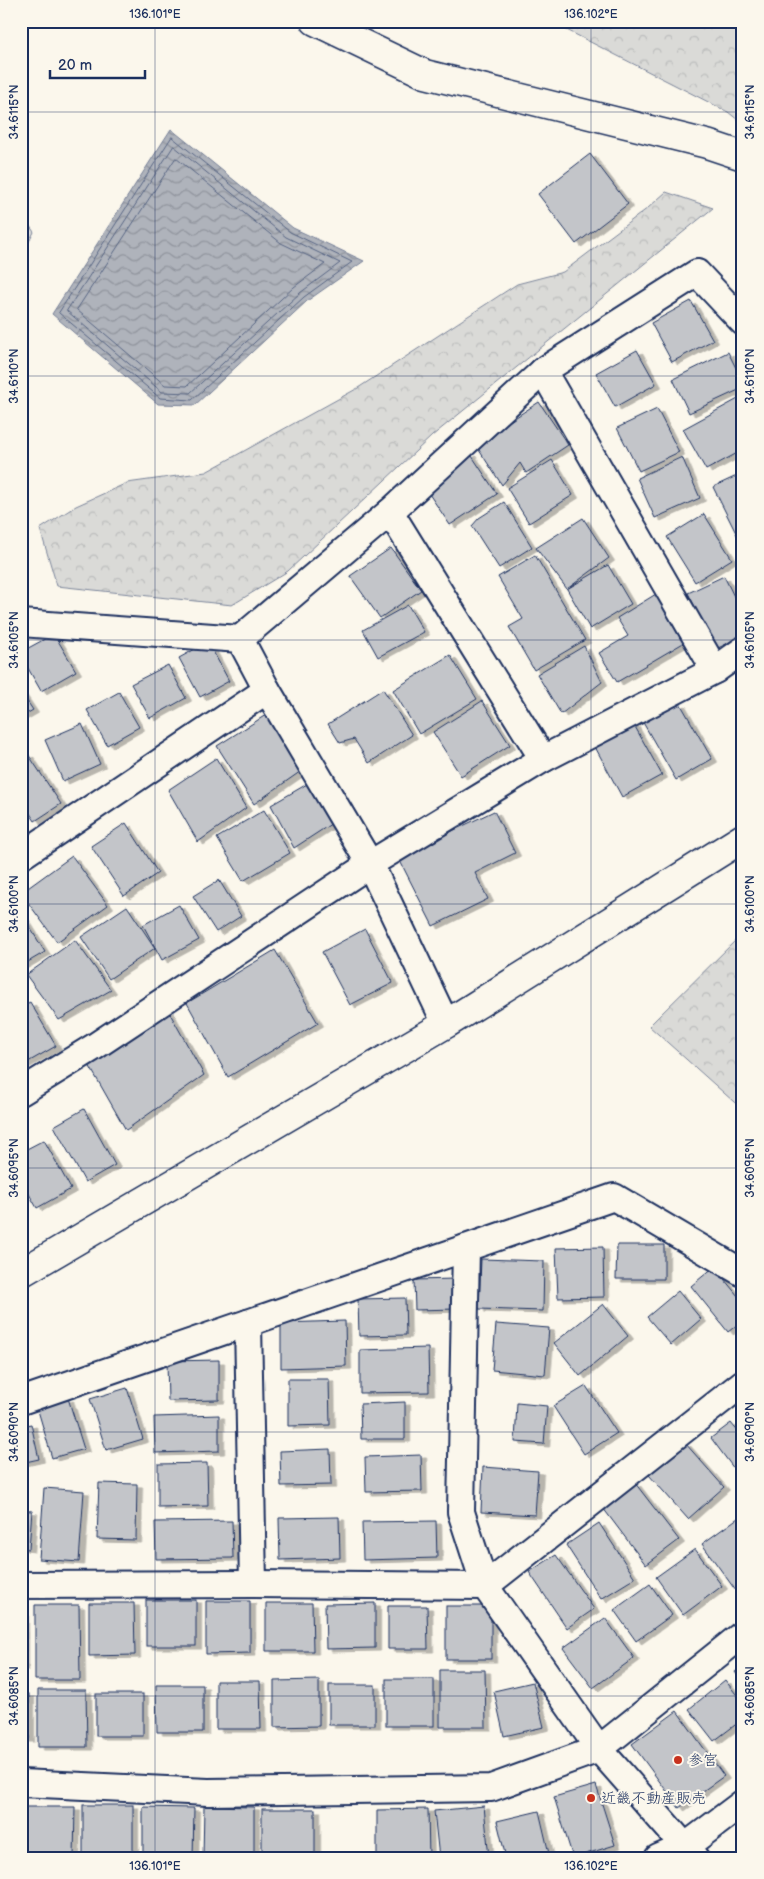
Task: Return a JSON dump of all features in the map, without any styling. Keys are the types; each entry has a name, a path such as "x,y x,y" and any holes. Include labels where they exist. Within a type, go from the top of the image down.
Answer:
{"street":[{"path":"315,21 425,74 708,144 743,156"},
{"path":"24,625 240,639 390,512 543,371 698,273 743,322"},
{"path":"543,371 715,670"},
{"path":"390,512 543,760"},
{"path":"240,639 267,690 370,864 446,1024"},
{"path":"21,1092 94,1047 370,864 543,760 715,670 743,650"},
{"path":"21,856 267,690"},
{"path":"21,1274 446,1024 743,838"},
{"path":"21,1401 614,1197 743,1273"},
{"path":"466,1248 461,1512 485,1586 599,1749 690,1852"},
{"path":"248,1323 253,1584"},
{"path":"21,1585 485,1586 743,1383"},
{"path":"21,1783 208,1792 491,1788 599,1749 743,1634"},
{"path":"658,1858 690,1852 743,1803"}],"green space":[{"path":"549,21 743,21 743,124 728,112"},
{"path":"666,192 713,208 432,436 288,571 232,605 57,586 40,529 76,506 127,483 206,472 358,388 517,284 563,272 648,208"},
{"path":"21,214 34,232 21,257"},
{"path":"743,933 743,1110 649,1026"}],"water":[{"path":"171,129 293,228 364,261 307,301 195,405 158,404 52,314"}],"building":[{"path":"590,154 628,204 576,244 538,194"},
{"path":"691,301 713,340 672,362 651,323"},
{"path":"637,350 656,384 615,407 596,373"},
{"path":"728,352 743,382 743,388 689,413 673,379"},
{"path":"738,399 743,407 743,450 706,470 683,429"},
{"path":"539,402 568,445 526,473 520,463 502,485 475,444"},
{"path":"657,409 679,452 639,471 617,428"},
{"path":"470,453 497,494 450,525 427,491"},
{"path":"682,457 700,498 655,518 637,478"},
{"path":"552,460 573,495 529,523 507,488"},
{"path":"743,473 743,547 713,487"},
{"path":"504,502 532,547 499,568 472,526 479,518"},
{"path":"704,514 732,559 695,582 667,537"},
{"path":"583,518 609,558 567,589 536,548"},
{"path":"391,548 421,590 380,618 350,576"},
{"path":"535,555 585,640 534,670 509,627 523,619 498,577"},
{"path":"608,565 631,604 590,629 567,589"},
{"path":"743,568 743,581 737,570"},
{"path":"724,576 743,615 743,636 716,649 688,593"},
{"path":"656,594 685,642 617,682 599,653 628,636 617,618"},
{"path":"408,605 424,632 378,657 363,630"},
{"path":"54,634 76,671 41,691 21,656 21,652"},
{"path":"208,642 229,681 200,697 179,658"},
{"path":"584,646 602,682 561,714 537,674"},
{"path":"450,655 477,699 419,734 393,690"},
{"path":"168,665 186,698 150,718 131,684"},
{"path":"383,689 412,735 369,763 354,739 340,743 328,724"},
{"path":"21,692 33,710 21,717"},
{"path":"119,692 139,727 107,745 87,710"},
{"path":"482,701 510,745 461,776 433,732"},
{"path":"680,703 712,759 676,780 641,719"},
{"path":"269,713 304,769 254,804 217,746"},
{"path":"633,723 662,775 622,797 594,745"},
{"path":"82,724 100,764 63,781 45,740"},
{"path":"28,754 61,804 35,821 21,800 21,758"},
{"path":"216,758 246,808 198,842 168,790"},
{"path":"314,780 337,820 294,848 271,805"},
{"path":"264,810 290,853 243,881 217,838"},
{"path":"494,811 515,853 475,873 488,899 433,926 398,857"},
{"path":"126,823 158,873 124,896 91,846"},
{"path":"72,856 108,905 57,942 21,893"},
{"path":"219,880 241,916 216,932 193,896"},
{"path":"179,905 199,940 162,960 143,925"},
{"path":"127,906 155,948 109,979 81,937"},
{"path":"21,913 45,952 21,966"},
{"path":"365,929 393,983 350,1005 322,952"},
{"path":"75,940 111,990 59,1020 26,975"},
{"path":"275,950 318,1023 228,1077 187,1003"},
{"path":"30,1002 56,1046 21,1066 21,1007"},
{"path":"168,1010 204,1075 126,1130 85,1058"},
{"path":"84,1109 115,1165 85,1182 54,1126"},
{"path":"44,1140 71,1189 37,1208 21,1180 21,1152"},
{"path":"617,1245 664,1245 664,1279 616,1279"},
{"path":"603,1247 604,1297 558,1298 556,1248"},
{"path":"481,1259 544,1261 543,1311 479,1309"},
{"path":"714,1267 743,1302 743,1320 728,1332 691,1286"},
{"path":"455,1279 456,1309 415,1310 414,1280"},
{"path":"678,1291 701,1319 671,1345 647,1317"},
{"path":"405,1298 406,1335 359,1336 358,1299"},
{"path":"603,1304 628,1336 580,1376 554,1343"},
{"path":"345,1321 346,1366 281,1368 281,1323"},
{"path":"496,1324 549,1328 545,1375 492,1370"},
{"path":"428,1348 429,1392 360,1393 360,1350"},
{"path":"219,1360 219,1400 168,1401 167,1361"},
{"path":"288,1379 329,1379 330,1425 288,1426"},
{"path":"586,1386 617,1433 584,1454 553,1406"},
{"path":"127,1388 143,1439 106,1450 90,1399"},
{"path":"68,1398 84,1449 52,1458 37,1407"},
{"path":"405,1402 405,1439 361,1439 360,1404"},
{"path":"517,1403 547,1406 544,1444 515,1442"},
{"path":"219,1415 219,1451 155,1453 154,1417"},
{"path":"731,1423 743,1438 743,1481 711,1438"},
{"path":"31,1424 39,1459 21,1463 21,1426"},
{"path":"685,1443 724,1487 688,1519 649,1475"},
{"path":"330,1449 331,1485 281,1486 280,1451"},
{"path":"421,1455 422,1491 366,1492 365,1457"},
{"path":"207,1463 208,1506 158,1507 158,1464"},
{"path":"483,1467 538,1471 535,1515 481,1512"},
{"path":"99,1483 137,1484 136,1540 97,1539"},
{"path":"635,1483 679,1540 646,1565 603,1508"},
{"path":"44,1488 84,1491 79,1562 39,1559"},
{"path":"21,1510 32,1511 29,1549 21,1548"},
{"path":"742,1515 743,1586 736,1591 702,1544"},
{"path":"339,1517 340,1558 280,1560 279,1518"},
{"path":"232,1521 233,1558 156,1559 155,1522"},
{"path":"436,1521 437,1558 363,1560 362,1522"},
{"path":"599,1523 635,1578 601,1599 566,1545"},
{"path":"695,1549 722,1586 683,1615 656,1577"},
{"path":"556,1555 594,1609 567,1628 529,1572"},
{"path":"650,1584 672,1615 636,1641 614,1610"},
{"path":"146,1600 196,1600 196,1646 146,1646"},
{"path":"206,1601 250,1601 250,1653 206,1654"},
{"path":"89,1603 134,1603 135,1655 89,1656"},
{"path":"266,1603 312,1603 313,1651 266,1651"},
{"path":"375,1603 375,1648 326,1649 325,1604"},
{"path":"21,1604 23,1604 23,1667 21,1667"},
{"path":"35,1605 79,1605 80,1680 35,1680"},
{"path":"388,1606 427,1606 428,1649 388,1649"},
{"path":"446,1606 491,1606 491,1659 446,1659"},
{"path":"605,1618 634,1658 593,1688 563,1648"},
{"path":"743,1666 743,1683 735,1672"},
{"path":"440,1670 485,1670 486,1727 440,1727"},
{"path":"386,1679 434,1679 434,1726 386,1726"},
{"path":"319,1680 319,1726 274,1727 274,1681"},
{"path":"725,1680 743,1703 743,1719 714,1741 689,1709"},
{"path":"216,1681 260,1681 261,1729 216,1729"},
{"path":"533,1682 544,1727 504,1736 494,1691"},
{"path":"156,1685 203,1685 203,1732 157,1732"},
{"path":"329,1685 375,1685 375,1725 329,1725"},
{"path":"38,1690 86,1690 87,1747 38,1747"},
{"path":"21,1694 29,1694 29,1739 21,1739"},
{"path":"96,1694 143,1694 143,1736 96,1736"},
{"name":"参宮","path":"677,1711 724,1776 679,1808 632,1744"},
{"path":"596,1785 615,1845 573,1858 554,1797"},
{"path":"83,1805 133,1805 133,1858 83,1858"},
{"path":"204,1806 254,1807 254,1858 203,1858"},
{"path":"484,1806 489,1858 439,1858 434,1811"},
{"path":"23,1807 75,1807 74,1858 23,1858"},
{"path":"143,1807 194,1808 193,1858 143,1858"},
{"path":"262,1809 315,1809 315,1858 262,1858"},
{"path":"428,1809 429,1858 377,1858 377,1810"},
{"path":"539,1811 550,1858 506,1858 497,1821"}],"place":[{"name":"参宮","path":"678,1760"},
{"name":"近畿不動産販売","path":"591,1798"}]}
